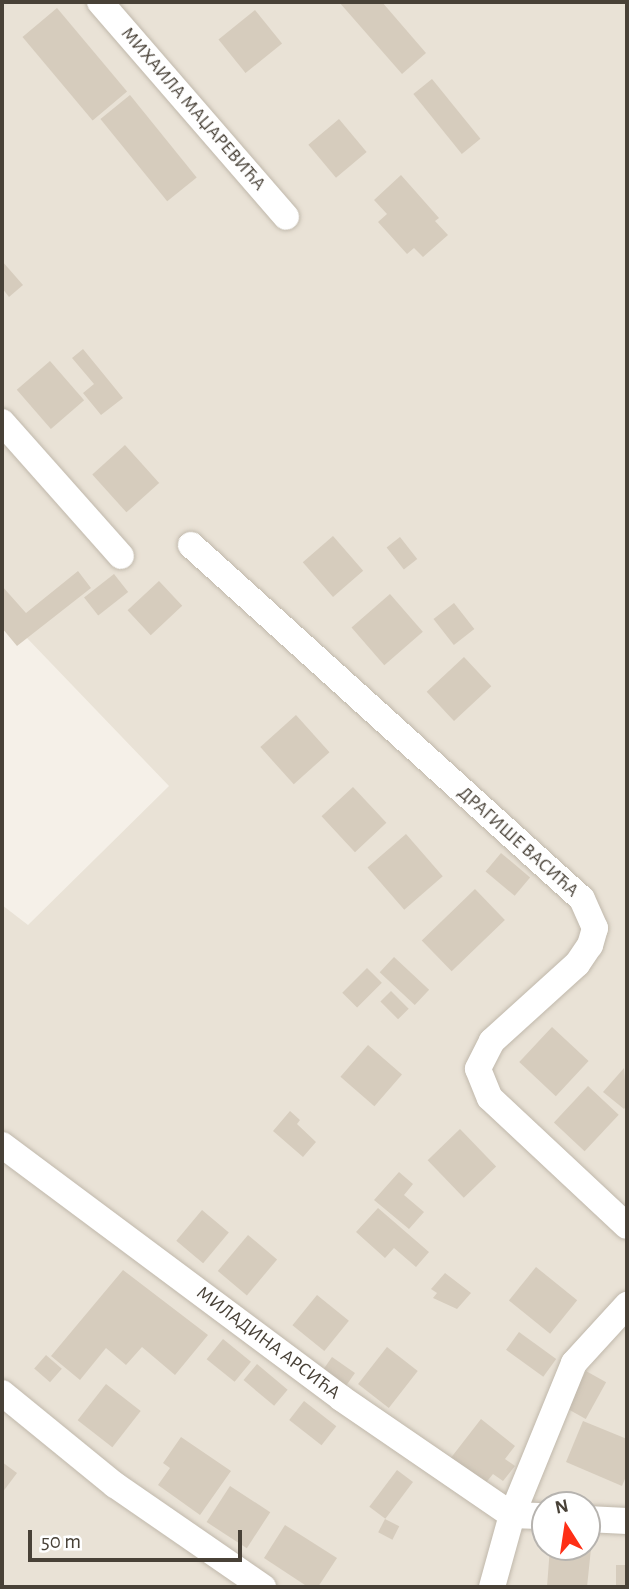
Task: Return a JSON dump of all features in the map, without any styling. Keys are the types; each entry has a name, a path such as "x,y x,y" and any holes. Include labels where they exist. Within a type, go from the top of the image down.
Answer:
{"street":[{"name":"МИХАИЛА МАЏАРЕВИЋА","path":"100,2 286,217"},
{"path":"2,422 121,556"},
{"name":"ДРАГИШЕ ВАСИЋА","path":"191,545 582,899 595,928 590,945 577,964 492,1041 478,1069 491,1098 627,1226"},
{"name":"МИЛАДИНА АРСИЋА","path":"2,1145 341,1398 512,1514 531,1516"},
{"path":"492,1587 512,1514 574,1363 627,1305"},
{"path":"2,1393 115,1485 263,1587"},
{"path":"601,1520 627,1521"}],"shaded area":[{"path":"2,2 627,2 627,1587 2,1587 2,905 28,925 169,786 2,612"}],"building":[{"path":"339,2 382,2 426,53 402,74"},
{"path":"57,8 127,91 93,120 23,37"},
{"path":"255,10 282,43 246,73 218,40"},
{"path":"432,79 480,139 462,154 413,94"},
{"path":"130,95 197,177 167,201 100,119"},
{"path":"339,119 367,152 336,178 308,145"},
{"path":"401,175 439,218 435,221 448,235 423,257 414,248 407,254 378,222 387,214 374,200"},
{"path":"2,261 23,285 9,297 2,288"},
{"path":"83,349 123,398 101,415 83,393 94,384 72,358"},
{"path":"50,361 84,400 51,429 17,390"},
{"path":"125,445 159,483 126,512 92,474"},
{"path":"333,536 363,571 333,597 303,562"},
{"path":"400,537 417,559 404,570 387,547"},
{"path":"78,571 91,588 17,646 2,628 2,586 26,613"},
{"path":"114,574 128,592 98,616 84,597"},
{"path":"159,581 182,606 151,635 128,610"},
{"path":"390,594 423,632 384,665 352,627"},
{"path":"454,603 474,629 454,645 434,619"},
{"path":"464,657 491,686 454,721 427,692"},
{"path":"296,715 329,752 294,784 260,747"},
{"path":"353,787 386,823 355,852 322,816"},
{"path":"406,834 443,876 404,910 368,867"},
{"path":"501,853 530,877 515,896 486,871"},
{"path":"475,889 505,920 452,971 422,940"},
{"path":"394,957 429,990 415,1005 380,972"},
{"path":"367,968 382,983 357,1008 342,993"},
{"path":"391,991 409,1009 398,1019 380,1002"},
{"path":"552,1027 589,1061 556,1096 519,1062"},
{"path":"368,1045 402,1075 374,1106 340,1077"},
{"path":"624,1068 627,1105 624,1109 603,1092"},
{"path":"588,1086 619,1115 585,1151 554,1123"},
{"path":"290,1111 300,1120 297,1124 316,1142 303,1157 273,1131"},
{"path":"460,1129 496,1166 464,1198 428,1160"},
{"path":"399,1172 413,1184 404,1195 424,1212 409,1229 374,1200"},
{"path":"378,1208 429,1252 416,1267 394,1248 385,1258 356,1232"},
{"path":"202,1210 229,1232 203,1263 176,1241"},
{"path":"248,1235 277,1259 247,1295 218,1271"},
{"path":"536,1267 577,1300 550,1334 509,1300"},
{"path":"123,1270 208,1335 175,1375 142,1347 126,1365 106,1348 80,1380 51,1356"},
{"path":"445,1273 471,1293 457,1309 433,1298 437,1293 431,1289"},
{"path":"317,1295 349,1321 324,1351 292,1325"},
{"path":"519,1332 556,1359 543,1377 506,1350"},
{"path":"223,1339 251,1362 235,1382 207,1359"},
{"path":"387,1347 418,1371 389,1408 358,1384"},
{"path":"46,1355 62,1369 50,1382 34,1369"},
{"path":"332,1357 355,1373 341,1393 318,1377"},
{"path":"257,1364 288,1390 274,1406 244,1380"},
{"path":"586,1371 606,1382 586,1419 566,1408"},
{"path":"106,1384 141,1411 112,1447 78,1420"},
{"path":"304,1401 336,1426 322,1445 289,1420"},
{"path":"481,1419 515,1446 505,1459 515,1466 503,1481 493,1474 484,1485 450,1459"},
{"path":"583,1421 627,1439 627,1474 622,1486 566,1462"},
{"path":"181,1437 231,1471 200,1515 158,1485 170,1468 163,1463"},
{"path":"2,1462 17,1473 2,1493"},
{"path":"397,1470 413,1482 385,1519 369,1507"},
{"path":"230,1486 270,1512 247,1548 207,1522"},
{"path":"385,1519 399,1526 392,1540 378,1532"},
{"path":"285,1525 337,1558 318,1587 308,1587 264,1558"},
{"path":"549,1561 590,1561 587,1587 547,1587"},
{"path":"616,1565 627,1565 627,1587 616,1587"}]}
